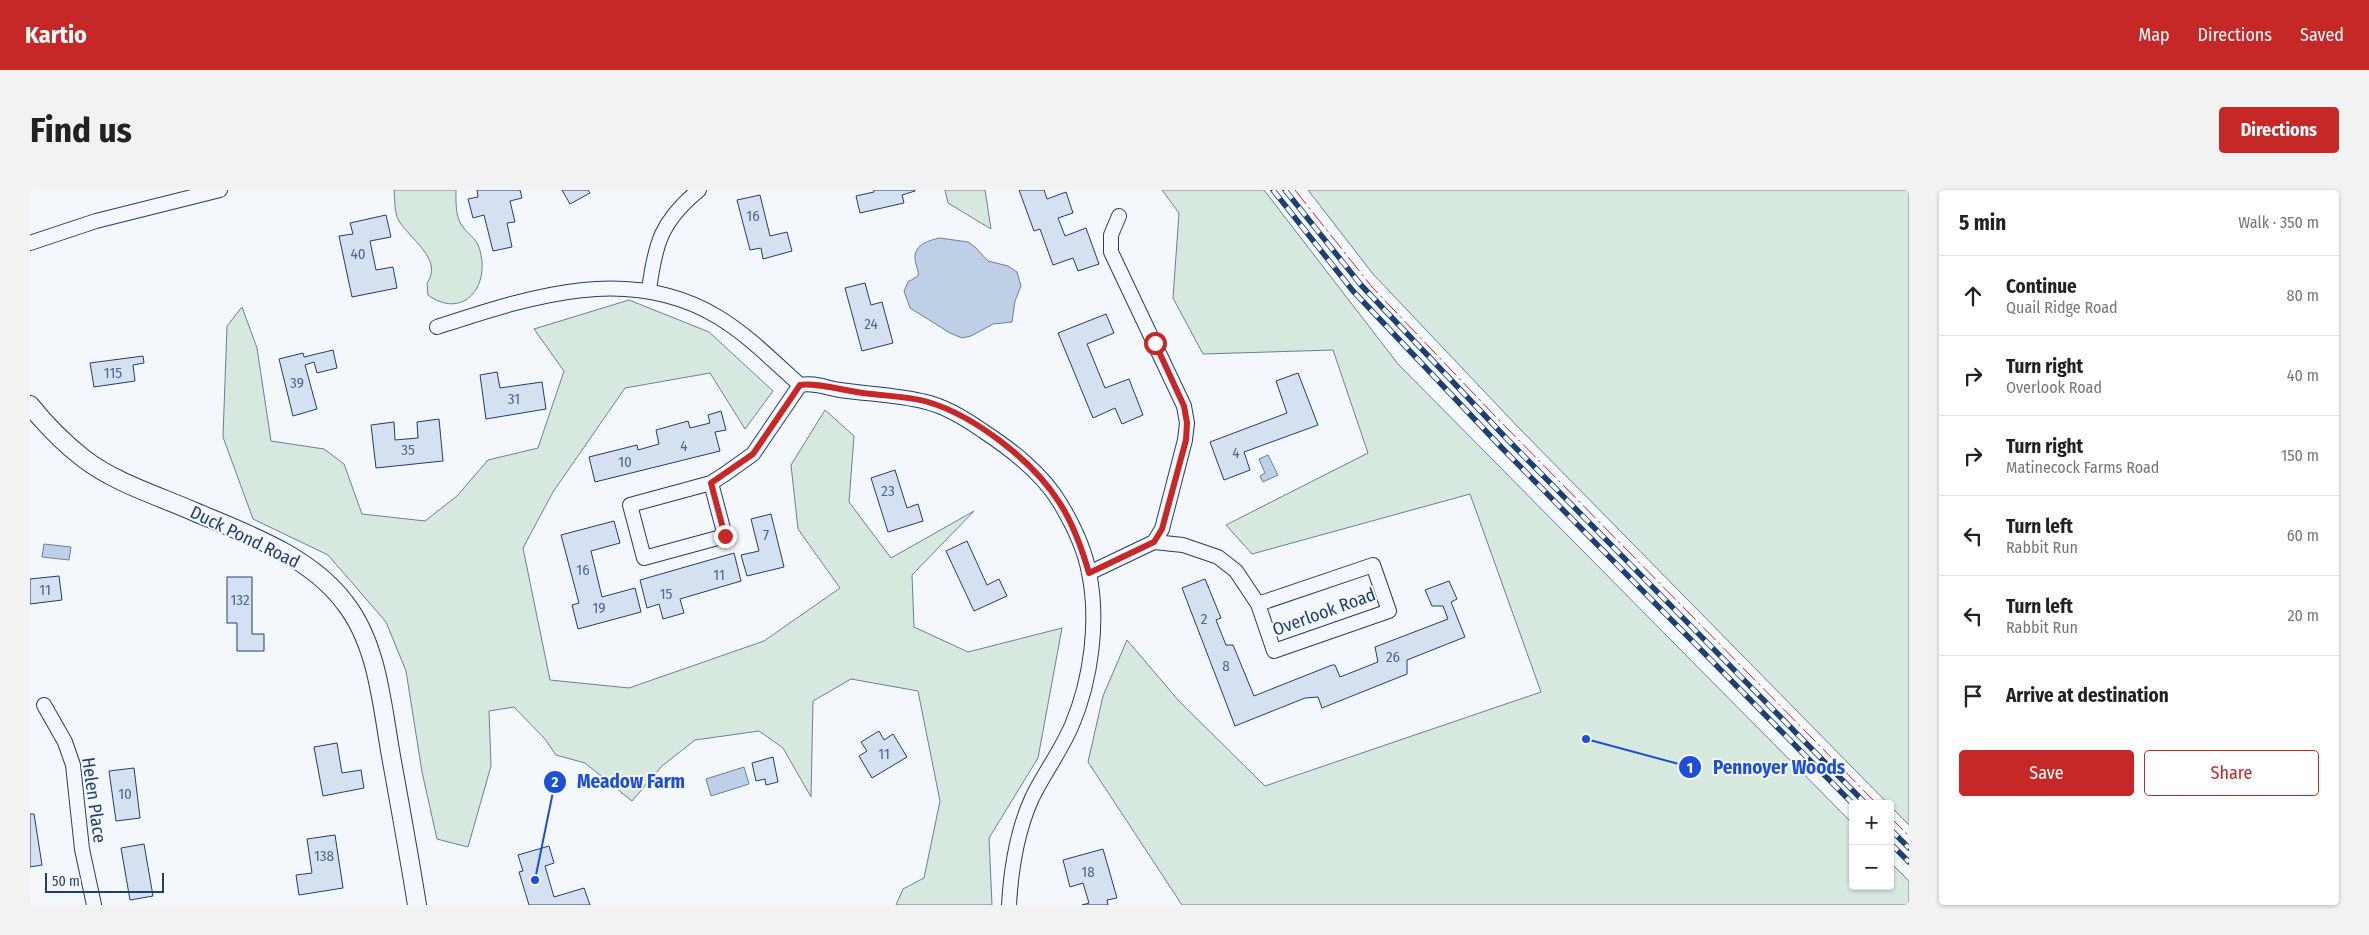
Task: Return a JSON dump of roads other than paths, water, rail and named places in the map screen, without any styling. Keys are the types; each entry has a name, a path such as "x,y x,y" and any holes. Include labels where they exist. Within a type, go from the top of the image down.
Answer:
{"street":[{"path":"30,243 96,221 220,190"},
{"path":"648,290 654,253 665,225 687,200 699,190"},
{"path":"1089,573 1154,542 1162,529 1186,440 1187,423 1184,406 1111,252 1111,235 1119,216"},
{"path":"437,327 509,304 546,296 604,287 648,290 691,303 719,318 748,339 800,385"},
{"path":"711,483 725,536 644,558 630,505 711,483 753,454 800,385 809,383 833,389 927,402 960,416 1005,445 1039,476 1060,503 1080,545 1089,573 1093,618 1090,653 1083,691 1072,726 1032,799 1021,829 1011,876 1009,905"},
{"name":"Duck Pond Road","path":"30,405 45,424 84,459 117,479 288,554 312,571 345,602 358,621 372,660 418,905"},
{"name":"Overlook Road","path":"1154,542 1183,545 1218,557 1236,571 1258,604 1274,651 1389,611 1373,565 1258,604"},
{"name":"Helen Place","path":"44,705 65,742 73,765 82,848 94,905"}],"water":[{"path":"940,238 968,242 988,261 1008,266 1017,272 1021,286 1015,301 1012,322 993,324 971,336 962,338 950,333 910,308 904,291 908,282 918,276 915,258 917,249 924,243"},
{"path":"1268,455 1278,475 1263,482 1260,476 1265,473 1259,459"},
{"path":"44,544 71,547 69,560 42,557"},
{"path":"744,767 749,784 711,796 706,779"}],"railway":[{"path":"1273,190 1353,291 1500,446 1849,800"},
{"path":"1285,190 1361,285 1507,439 1862,800"},
{"path":"1894,833 1909,848"},
{"path":"1892,845 1909,862"}],"place":[{"name":"Pennoyer Woods","path":"1586,739"},
{"name":"Meadow Farm","path":"535,880"}]}
